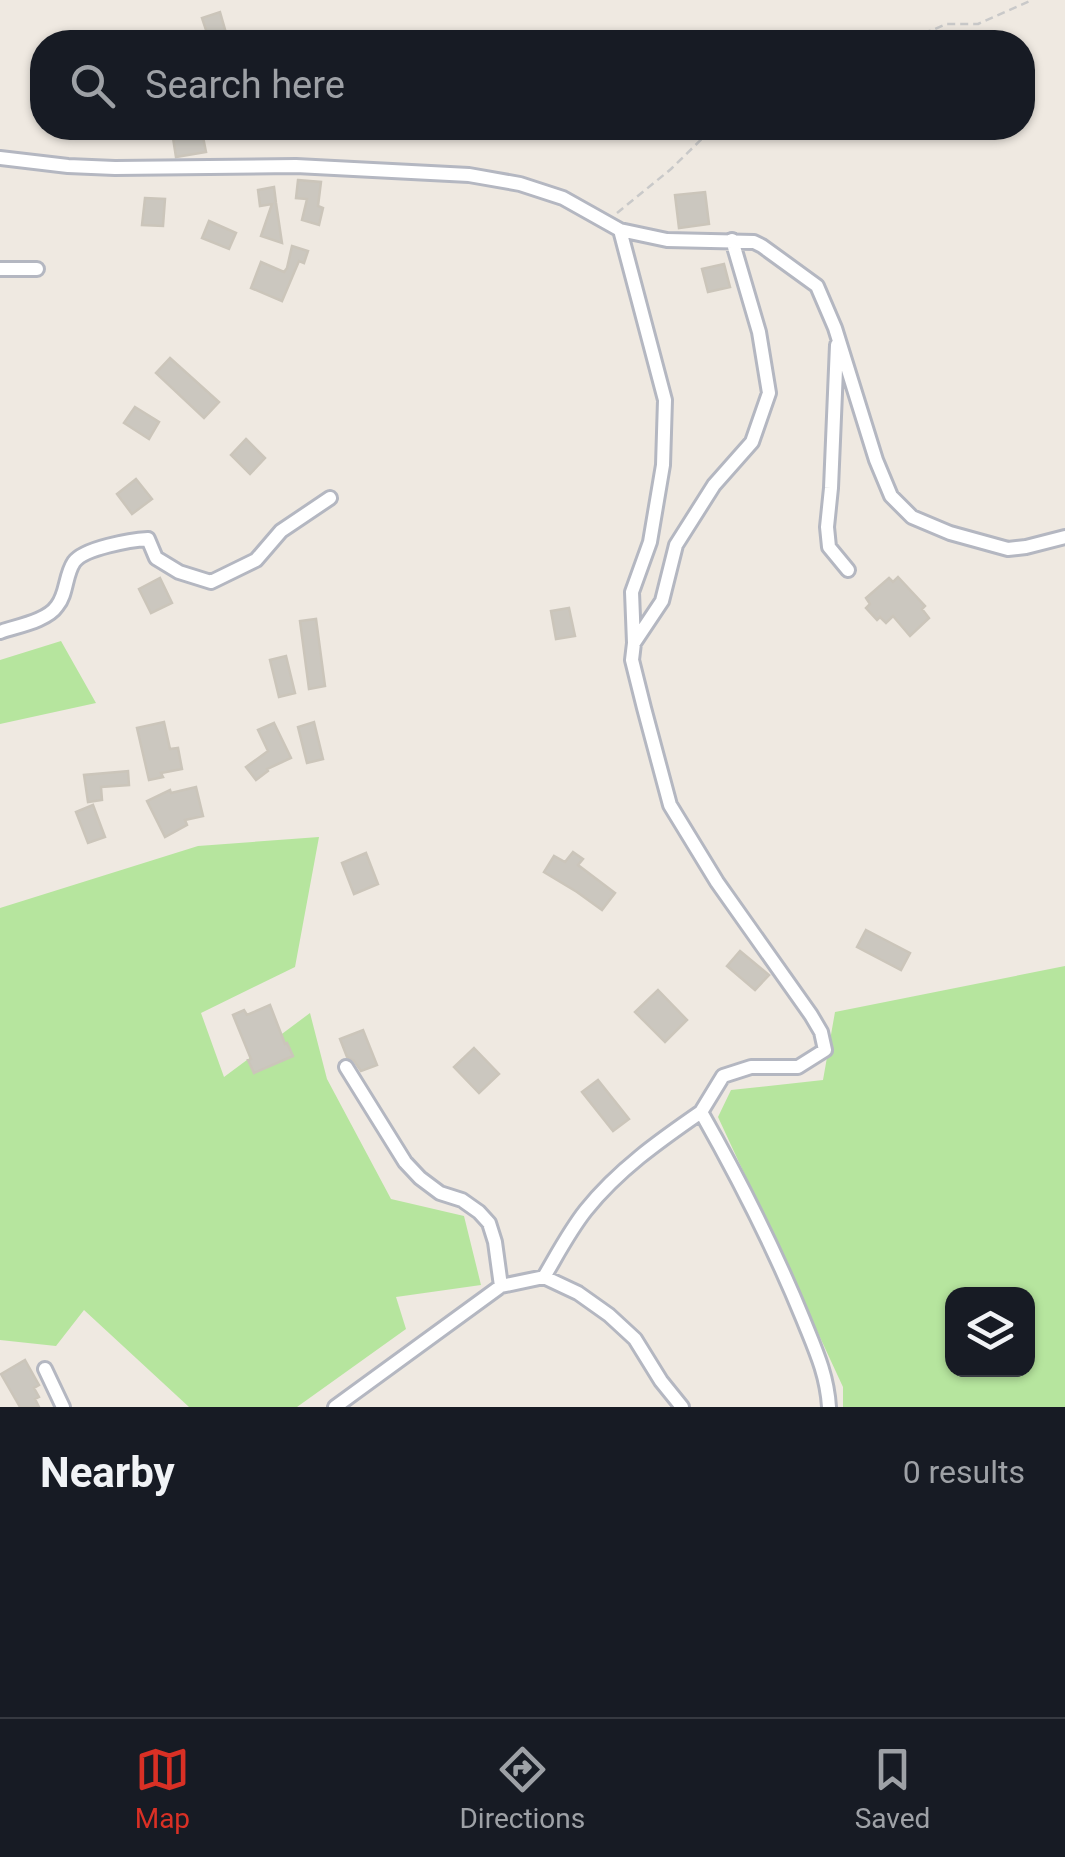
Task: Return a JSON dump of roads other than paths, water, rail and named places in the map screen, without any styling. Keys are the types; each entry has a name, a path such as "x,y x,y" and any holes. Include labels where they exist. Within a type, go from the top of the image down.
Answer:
{"street":[{"path":"0,158 114,168 296,166 470,175 520,184 563,198 620,230 668,240 732,240 762,246 817,286 838,337 876,460 892,496 912,516 950,533 1008,549 1065,537"},
{"path":"544,1277 584,1212 616,1176 701,1112 722,1076 751,1067 798,1067 826,1050 811,1015 717,882 670,806 632,660 632,592 650,542 664,465 666,400 620,230"},
{"path":"634,642 662,602 676,545 714,485 752,442 769,393 759,332 732,240"},
{"path":"0,268 36,270"},
{"path":"838,337 832,488 826,527 828,547 848,570"},
{"path":"0,632 56,609 75,560 89,551 148,539 156,558 178,572 211,582 256,560 282,531 330,498"},
{"path":"346,1067 405,1162 420,1178 440,1192 462,1200 489,1223 501,1286"},
{"path":"701,1112 784,1272 828,1383 829,1407"},
{"path":"335,1407 501,1286 544,1277 578,1293 635,1339 682,1407"},
{"path":"45,1369 62,1407"}]}
